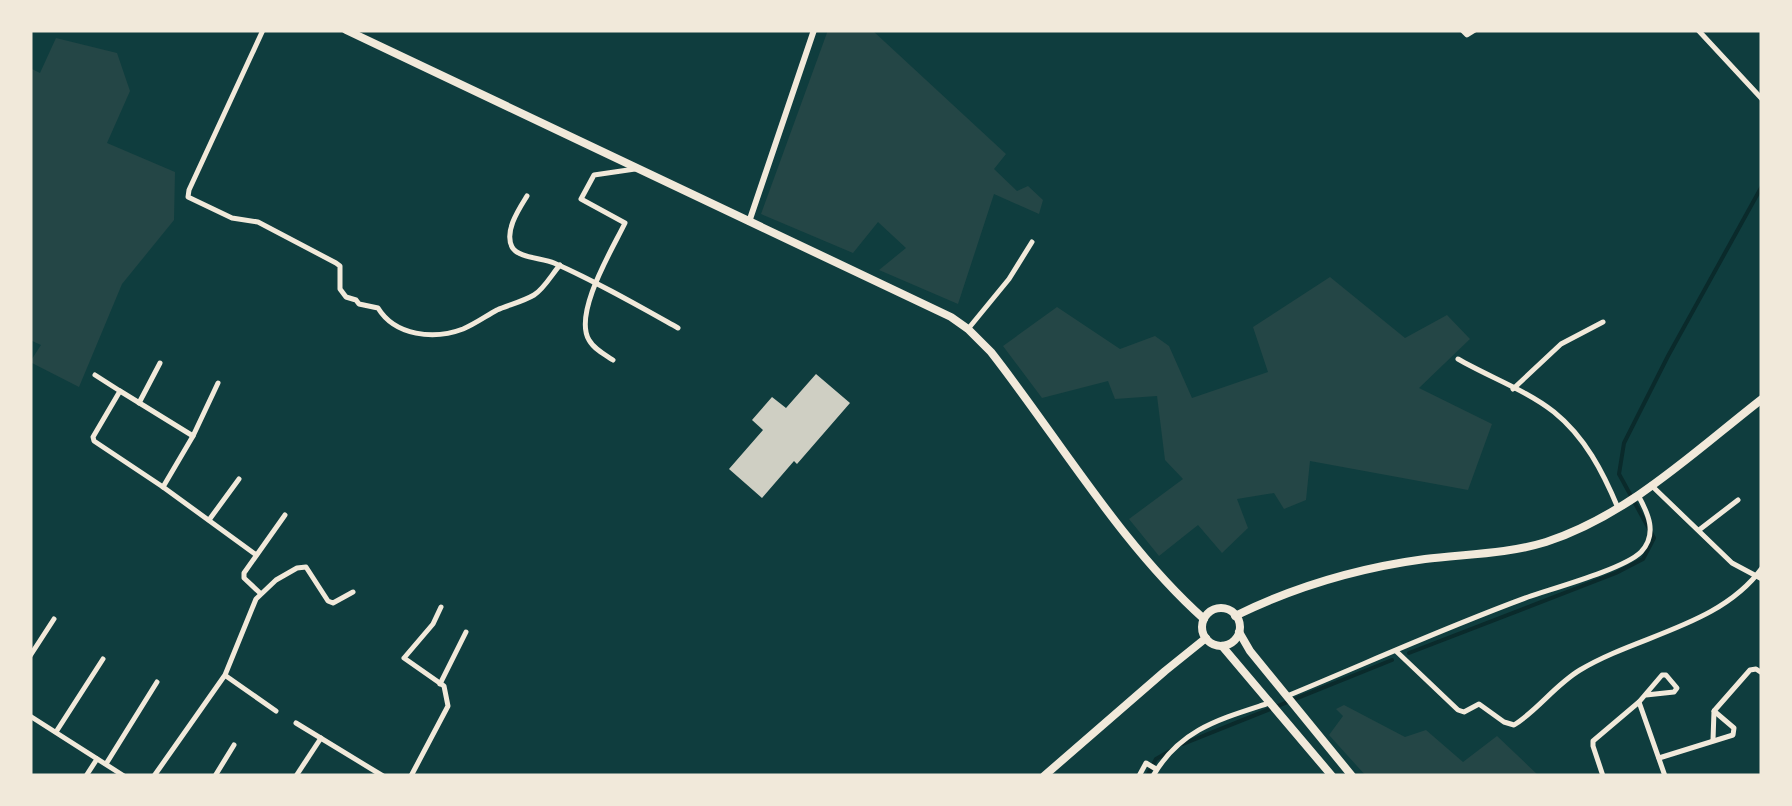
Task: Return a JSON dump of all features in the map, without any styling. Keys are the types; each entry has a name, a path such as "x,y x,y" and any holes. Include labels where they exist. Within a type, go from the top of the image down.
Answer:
{"main road":[{"path":"346,30 931,306 968,330 998,362 1141,553 1204,619"},
{"path":"1235,616 1301,586 1372,568 1494,553 1572,532 1637,496 1762,399"},
{"path":"1220,608 1230,611 1240,624 1239,632 1233,642 1212,644 1202,628 1204,619 1220,608"},
{"path":"1239,632 1250,651 1352,776"},
{"path":"1044,776 1206,638"},
{"path":"1222,646 1332,776"}],"street":[{"path":"262,30 188,197 232,218 258,222 336,263 340,266 340,288 346,297 378,308 408,332 460,330 535,294 560,266"},
{"path":"749,222 814,30"},
{"path":"1462,30 1466,35 1474,30"},
{"path":"1698,30 1762,99"},
{"path":"613,360 588,340 585,328 595,283 626,223 582,199 594,175 637,169"},
{"path":"527,196 511,232 512,246 520,254 543,258 678,328"},
{"path":"968,330 1009,279 1032,242"},
{"path":"1513,388 1562,344 1603,322"},
{"path":"1458,359 1551,409 1581,438 1621,506"},
{"path":"139,403 160,363"},
{"path":"95,375 192,436"},
{"path":"163,487 218,383"},
{"path":"120,391 93,440 255,554"},
{"path":"208,520 238,479"},
{"path":"1652,485 1732,563 1759,578"},
{"path":"1287,696 1636,556 1644,550 1650,533 1648,514 1637,496"},
{"path":"1699,530 1738,500"},
{"path":"260,593 243,576 285,514"},
{"path":"154,776 225,675 260,593 303,567 309,568 323,596 331,603 353,592"},
{"path":"1396,651 1458,710 1464,712 1479,704 1514,725 1582,669 1702,616 1759,578 1762,568"},
{"path":"411,776 448,706 444,686 404,658 433,624 442,606"},
{"path":"30,656 54,619"},
{"path":"440,684 466,632"},
{"path":"56,732 103,659"},
{"path":"1713,740 1714,711 1750,670 1762,673"},
{"path":"225,675 276,711"},
{"path":"1602,776 1592,746 1594,740 1639,702 1662,675 1677,688 1674,692 1646,695"},
{"path":"106,764 157,682"},
{"path":"1139,776 1147,764 1155,771 1190,734 1272,702"},
{"path":"1639,702 1665,776"},
{"path":"1659,758 1733,734 1734,728 1714,711"},
{"path":"30,716 124,776"},
{"path":"296,724 370,773 383,776"},
{"path":"296,776 322,738"},
{"path":"216,776 234,745"},
{"path":"86,776 97,759"}],"shaded area":[{"path":"828,30 872,30 1006,154 994,169 1017,191 1028,186 1043,200 1039,214 994,194 958,304 879,270 906,248 878,222 853,253 761,214"},
{"path":"56,38 117,53 130,91 107,143 175,172 174,220 122,284 79,387 30,362 41,345 30,340 30,68 40,73"},
{"path":"1330,277 1405,338 1447,315 1470,339 1419,388 1492,424 1468,490 1310,461 1306,500 1284,509 1274,493 1237,499 1248,528 1222,553 1198,525 1159,556 1129,519 1183,479 1165,460 1157,396 1115,399 1108,381 1042,398 1003,346 1057,307 1120,349 1155,336 1169,346 1192,398 1268,372 1253,327"},
{"path":"1344,705 1405,737 1426,730 1463,762 1497,736 1539,776 1366,776 1329,735 1343,716 1336,709"}],"building":[{"path":"816,374 850,403 762,498 729,469 763,430 752,420 772,397 786,408"}],"waterway":[{"path":"1409,653 1643,559 1654,538 1619,474 1624,443 1762,186"},
{"path":"1183,744 1392,660"},
{"path":"1147,776 1156,759 1170,751"}]}
